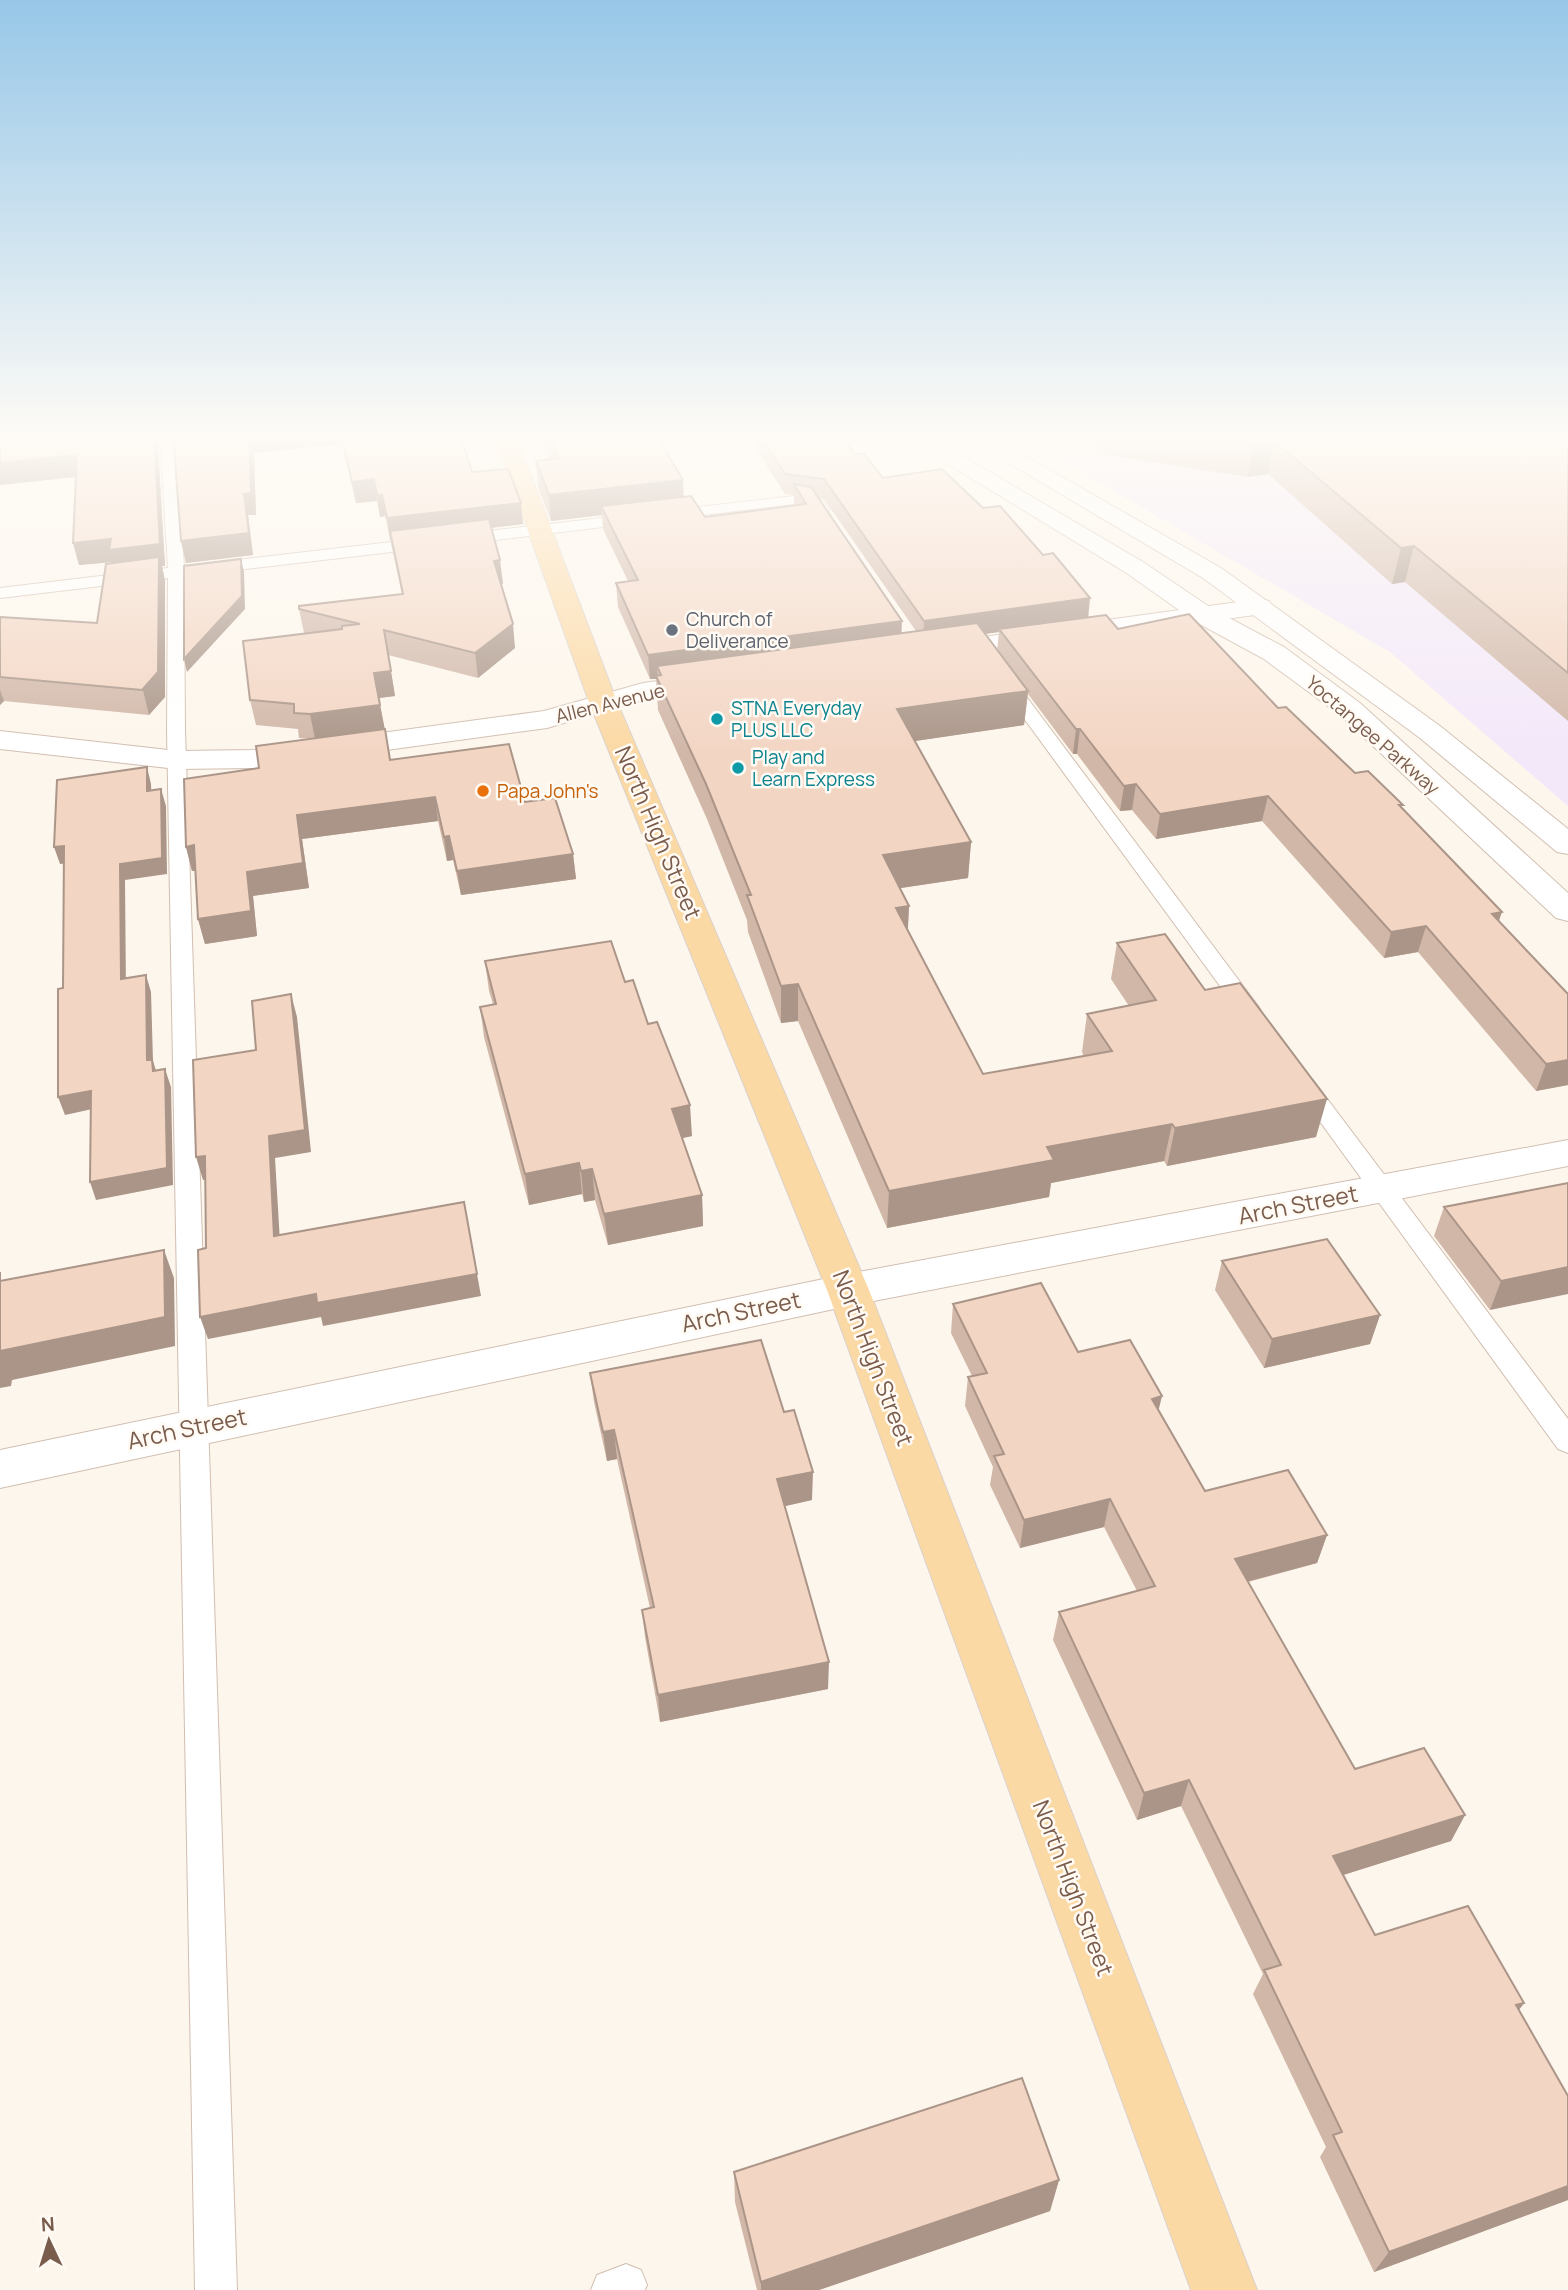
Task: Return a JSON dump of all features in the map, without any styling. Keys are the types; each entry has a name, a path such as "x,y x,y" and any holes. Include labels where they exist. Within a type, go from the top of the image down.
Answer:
{"main road":[{"name":"North High Street","path":"544,540 603,702 848,1290 1224,2290"}],"street":[{"name":"Yoctangee Parkway","path":"1088,540 1134,567 1205,616 1274,653 1350,709 1568,911"},
{"name":"Yoctangee Parkway","path":"1154,540 1212,573 1430,732 1568,845"},
{"path":"919,654 1260,607"},
{"name":"Allen Avenue","path":"0,740 177,760 256,759 547,719 643,691 739,678"},
{"name":"Arch Street","path":"0,1469 848,1290 1568,1153"}],"lane":[{"path":"174,540 177,760 216,2290"},
{"path":"0,593 454,540"},
{"path":"979,646 1259,1023"},
{"path":"1292,1068 1568,1441"}],"shaded area":[{"path":"1197,540 1568,540 1568,806 1390,652"}],"building":[{"path":"73,540 103,540 73,543"},
{"path":"111,540 160,540 160,544 109,550"},
{"path":"392,540 495,540 500,560 494,561 513,624 475,653 384,630 391,671 374,673 380,705 310,714 294,713 294,704 250,700 243,641 342,629 342,626 360,624 299,609 299,606 403,594"},
{"path":"618,540 847,540 902,621 648,655 616,583 638,580"},
{"path":"867,540 1030,540 1043,555 1053,553 1090,598 924,621"},
{"path":"1391,540 1568,540 1568,673 1414,546 1401,548"},
{"path":"159,557 158,672 142,690 0,677 0,617 97,623 106,564"},
{"path":"241,559 242,596 184,659 184,566"},
{"path":"1189,614 1278,708 1286,707 1355,773 1368,771 1502,912 1492,914 1568,994 1568,1060 1546,1064 1426,926 1391,932 1268,796 1160,814 1136,784 1124,786 999,629 1106,615 1118,629"},
{"path":"977,623 1028,691 897,709 971,842 883,855 909,906 896,908 983,1074 1112,1051 1087,1014 1156,1000 1117,943 1165,934 1205,990 1240,983 1327,1099 1175,1128 1172,1124 1047,1147 1054,1160 889,1191 798,984 781,986 747,895 751,895 706,784 656,676 661,675 657,666"},
{"path":"385,729 390,760 509,744 525,802 555,798 573,854 457,871 449,836 444,837 435,797 297,815 303,863 247,872 251,911 198,919 194,845 186,847 184,779 259,768 256,746"},
{"path":"147,767 147,791 161,789 162,858 120,864 121,979 146,975 147,1060 152,1060 153,1071 165,1069 167,1168 90,1182 91,1091 58,1097 58,989 63,988 64,846 54,847 57,780"},
{"path":"611,941 625,982 633,980 648,1024 657,1022 690,1105 672,1109 702,1195 604,1214 592,1169 581,1171 579,1163 525,1174 480,1007 496,1004 485,961"},
{"path":"291,994 305,1130 269,1136 274,1236 464,1202 477,1274 317,1303 316,1294 200,1317 198,1250 206,1248 205,1156 196,1157 193,1060 256,1050 252,1001"},
{"path":"1568,1183 1568,1267 1501,1281 1444,1207"},
{"path":"1327,1239 1380,1315 1272,1339 1222,1261"},
{"path":"164,1250 165,1317 0,1351 0,1281"},
{"path":"1041,1283 1078,1352 1130,1340 1162,1396 1152,1399 1205,1491 1288,1470 1327,1535 1235,1559 1355,1769 1424,1748 1465,1815 1333,1856 1375,1935 1468,1906 1524,2003 1516,2005 1568,2096 1568,2186 1389,2252 1333,2135 1342,2132 1264,1970 1281,1965 1189,1780 1144,1793 1059,1612 1155,1586 1110,1499 1024,1520 994,1456 1004,1454 968,1377 987,1373 953,1304"},
{"path":"761,1340 784,1412 794,1410 813,1472 777,1479 829,1662 658,1695 642,1610 654,1607 614,1430 603,1432 590,1373"},
{"path":"1022,2078 1059,2180 761,2282 734,2172"}],"place":[{"name":"Church of Deliverance","path":"672,630"},
{"name":"STNA Everyday PLUS LLC","path":"717,719"},
{"name":"Play and Learn Express","path":"738,768"},
{"name":"Papa John's","path":"483,791"}]}
